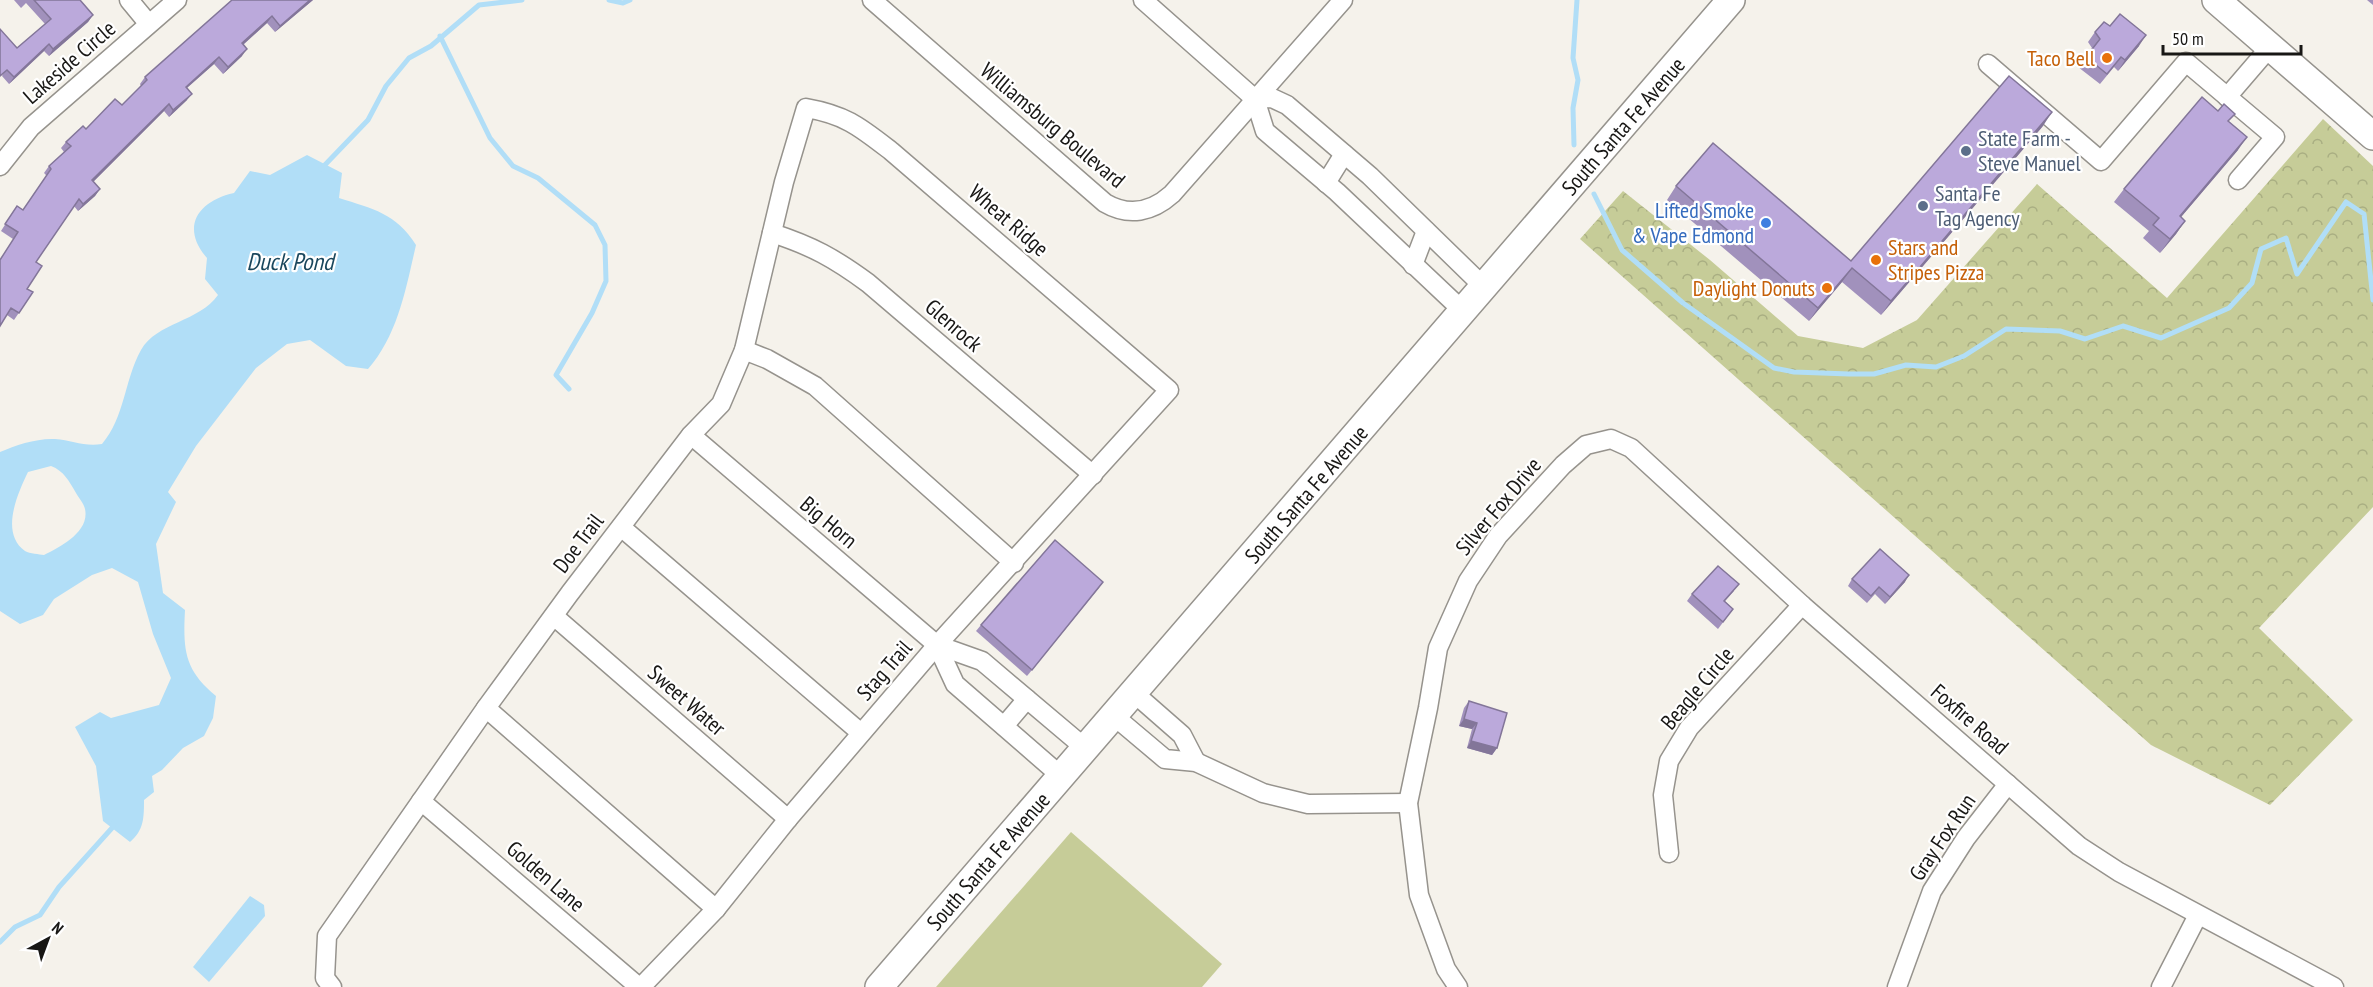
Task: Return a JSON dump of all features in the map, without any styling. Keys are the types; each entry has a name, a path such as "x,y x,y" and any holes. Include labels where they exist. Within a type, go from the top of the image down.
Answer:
{"main road":[{"name":"South Santa Fe Avenue","path":"879,987 1731,0"},
{"path":"2216,0 2373,136"}],"street":[{"path":"129,0 148,23"},
{"name":"Lakeside Circle","path":"0,166 31,127 177,0"},
{"name":"Williamsburg Boulevard","path":"872,0 1105,203 1122,211 1141,211 1163,202 1343,0"},
{"path":"1143,0 1255,99 1265,131 1326,183 1463,311"},
{"path":"2227,96 2270,47"},
{"path":"1988,64 2101,161 2186,62 2275,137 2238,180"},
{"path":"1255,99 1272,98 1287,105 1344,154 1484,287"},
{"name":"Doe Trail","path":"329,982 327,936 486,708 690,435 721,404 744,350 772,233 806,108"},
{"name":"Wheat Ridge","path":"806,108 834,113 866,131 1169,390"},
{"path":"1326,183 1344,154"},
{"path":"1413,265 1426,231"},
{"name":"Glenrock","path":"772,233 816,248 868,283 1092,475"},
{"path":"744,350 767,359 815,387 1014,563"},
{"name":"Stag Trail","path":"640,987 716,909 788,819 937,645 1169,390"},
{"name":"Big Horn","path":"690,435 937,645 982,661 1085,748"},
{"name":"Foxfire Road","path":"1611,439 1632,448 1802,605 2079,846 2119,872 2334,987"},
{"name":"Silver Fox Drive","path":"1458,987 1446,969 1419,895 1408,803 1438,648 1468,581 1498,536 1563,465 1586,445 1611,439"},
{"path":"621,527 861,733"},
{"name":"Beagle Circle","path":"1669,853 1663,795 1669,761 1689,728 1802,605"},
{"name":"Sweet Water","path":"555,617 788,819"},
{"name":"Big Horn","path":"937,645 955,684 1061,776"},
{"path":"1134,693 1182,735 1196,762"},
{"path":"1004,726 1027,699"},
{"path":"486,708 716,909"},
{"path":"1114,716 1165,759 1196,762 1239,784 1308,804 1408,803"},
{"name":"Gray Fox Run","path":"1897,987 1932,891 1966,838 2008,784"},
{"name":"Golden Lane","path":"421,801 640,987"},
{"path":"2161,987 2198,915"}],"green space":[{"path":"2323,119 2373,166 2373,507 2259,628 2353,720 2270,805 2151,745 1580,239 1623,191 1710,260 1798,336 1863,348 1917,320 2037,184 2167,298"},
{"path":"1071,832 1222,964 1202,987 936,987"}],"water":[{"name":"Duck Pond","path":"307,155 342,173 339,198 373,209 392,219 416,245 394,326 378,356 368,369 346,366 310,340 287,344 256,368 196,446 168,492 176,502 156,544 163,593 185,610 184,636 188,658 197,677 216,696 213,718 204,736 183,748 162,770 152,776 154,792 144,800 142,823 138,833 130,842 103,821 96,766 75,727 100,712 111,718 159,705 171,678 153,634 138,582 112,568 92,575 54,599 43,615 20,624 0,611 0,452 27,442 48,439 89,445 102,444 120,411 135,362 148,341 167,327 200,311 218,295 205,279 207,258 195,236 194,226 197,217 211,202 234,193 250,171 270,175","holes":["51,466 66,477 83,503 85,509 83,525 72,538 44,555 29,553 18,543 13,534 13,513 28,472"]},
{"path":"250,896 264,905 265,916 209,982 193,967"}],"building":[{"path":"34,0 80,0 93,15 53,49 49,44 14,77 7,70 0,76 0,29 17,48 51,19"},
{"path":"232,0 310,0 280,26 272,16 242,43 247,49 228,67 219,57 186,87 192,94 173,110 169,104 92,180 100,189 83,204 79,199 36,262 42,266 27,289 33,292 19,313 11,308 0,326 0,260 18,232 5,224 17,206 23,210 51,169 49,166 71,146 66,142 83,126 86,129 115,99 122,105 147,80 145,77"},
{"name":"Taco Bell","path":"2120,14 2146,35 2125,60 2121,57 2107,74 2086,57 2100,39 2095,32 2104,22 2110,26"},
{"path":"2009,76 2052,112 1891,301 1852,268 1818,308 1676,186 1713,143 1851,261"},
{"path":"2202,97 2218,111 2224,104 2235,114 2228,121 2247,137 2180,216 2185,221 2170,239 2153,225 2159,218 2124,189"},
{"path":"1055,540 1103,582 1032,670 981,625"},
{"path":"1880,549 1909,575 1890,597 1879,587 1871,596 1852,579"},
{"path":"1718,566 1739,584 1724,601 1733,609 1723,622 1692,594"},
{"path":"1469,701 1507,713 1497,748 1471,741 1477,723 1464,719"}],"waterway":[{"path":"321,169 368,120 386,86 409,58 431,46 479,5 522,0"},
{"path":"609,0 623,3 630,0"},
{"path":"1574,145 1573,108 1578,80 1573,58 1577,0"},
{"path":"440,36 490,138 513,166 538,178 595,225 605,245 606,281 592,313 556,375 569,389"},
{"path":"1594,194 1622,250 1683,303 1774,368 1794,372 1874,374 1906,365 1936,367 1964,356 2006,329 2060,331 2085,339 2123,326 2161,338 2229,308 2252,283 2261,249 2286,238 2297,274 2346,202 2364,214 2373,300"},
{"path":"0,942 15,927 40,915 59,887 112,828 114,822"}],"place":[{"name":"Taco Bell","path":"2107,58"},
{"name":"State Farm - Steve Manuel","path":"1966,151"},
{"name":"Santa Fe Tag Agency","path":"1923,206"},
{"name":"Lifted Smoke & Vape Edmond","path":"1766,223"},
{"name":"Stars and Stripes Pizza","path":"1876,260"},
{"name":"Daylight Donuts","path":"1827,288"}]}
